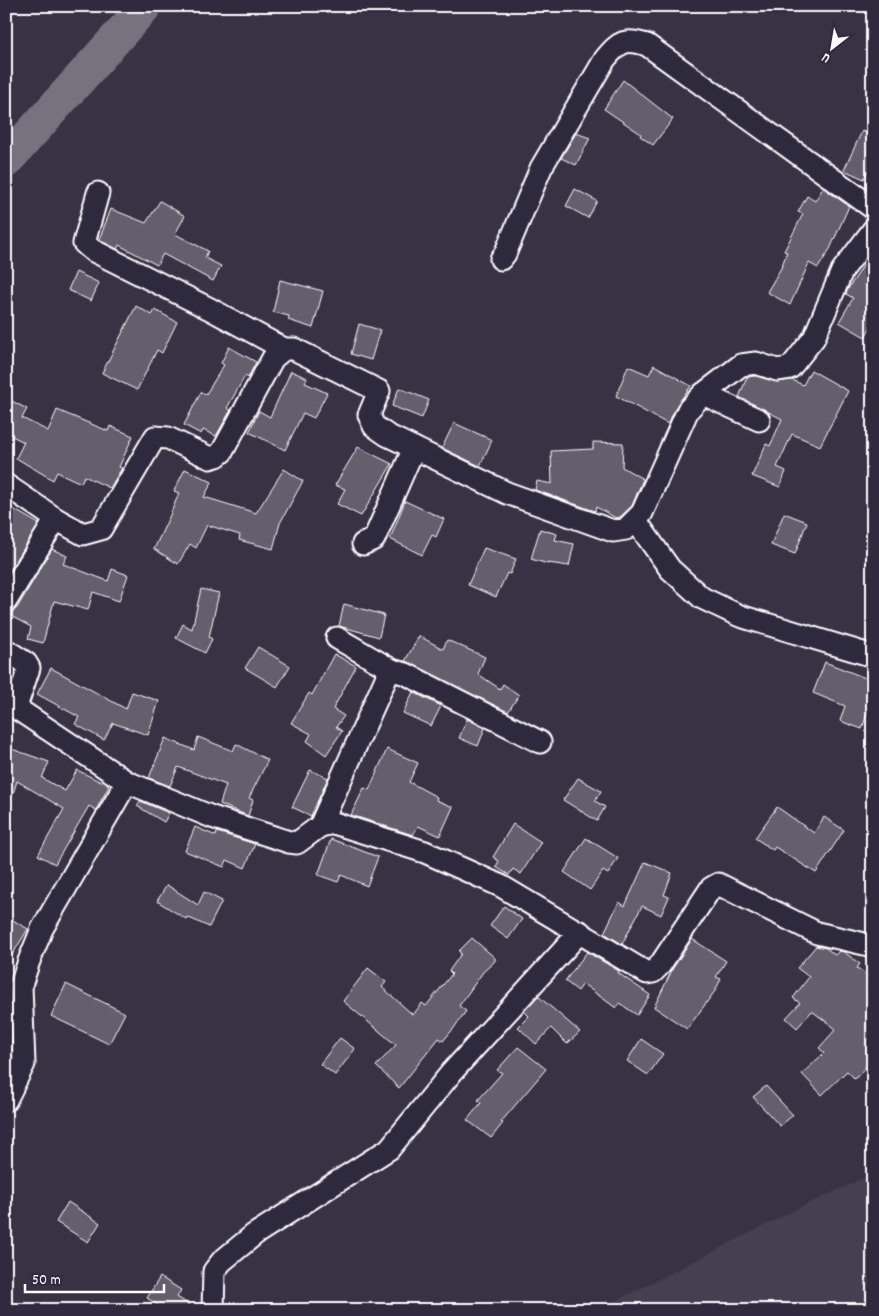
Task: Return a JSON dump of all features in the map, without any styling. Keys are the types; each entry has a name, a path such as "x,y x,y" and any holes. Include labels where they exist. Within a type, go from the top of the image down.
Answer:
{"street":[{"path":"501,259 505,254 541,168 600,67 616,46 631,40 647,45 873,208"},
{"path":"98,193 84,243 92,250 210,308 284,349 294,349 378,391 369,415 374,426 414,448 507,493 613,532 626,529 642,513 688,410 703,394 741,365 756,363 777,370 790,368 814,338 842,271 873,230"},
{"path":"6,485 56,519 83,534 101,529 155,437 168,438 210,458 222,452 273,358 284,349"},
{"path":"703,394 760,420"},
{"path":"363,544 374,539 414,448"},
{"path":"6,601 56,519"},
{"path":"636,521 670,569 702,598 740,616 873,656"},
{"path":"337,638 392,670 406,674 540,742"},
{"path":"6,650 26,663 29,668 17,704 18,710 127,782 212,817 289,842 297,843 320,826 334,823 424,852 501,886 647,973 653,972 660,965 711,888 718,884 817,933 873,946"},
{"path":"320,826 387,676 392,670"},
{"path":"6,1100 24,1064 21,984 28,961 42,929 127,782"},
{"path":"213,1310 214,1271 222,1260 255,1234 389,1149 452,1072 580,932"}],"shaded area":[{"path":"873,1174 873,1310 598,1310 803,1206"}],"building":[{"path":"623,80 673,119 653,145 640,136 641,134 604,109"},
{"path":"862,131 873,136 873,160 864,179 844,170"},
{"path":"576,133 590,138 576,165 561,158"},
{"path":"823,188 849,206 830,249 818,268 809,263 790,305 767,292 781,268 787,252 784,251 803,214 798,212 807,196 815,201"},
{"path":"575,189 597,201 588,218 566,206"},
{"path":"160,201 185,216 175,234 208,251 205,258 221,266 213,281 163,254 157,265 119,245 117,249 99,240 111,209 146,223"},
{"path":"873,251 873,323 865,337 839,322 853,298 846,294 848,289"},
{"path":"76,272 99,283 91,301 68,290"},
{"path":"280,280 323,291 313,328 288,320 289,316 273,312"},
{"path":"136,306 152,315 155,310 177,322 162,353 157,350 137,390 102,373"},
{"path":"359,324 380,330 371,360 351,354"},
{"path":"229,347 256,362 248,378 245,376 227,408 231,410 216,436 203,430 201,434 184,425 201,392 206,394 224,365 221,363"},
{"path":"654,365 691,386 677,405 668,424 616,396 628,366 649,375"},
{"path":"811,370 848,391 820,446 792,434 777,467 786,471 780,487 752,476 766,444 770,446 782,419 739,397 747,377 755,376 778,382 792,380 803,385"},
{"path":"291,371 307,378 305,383 327,393 314,418 303,413 285,450 249,432 259,411 270,417"},
{"path":"399,388 429,400 422,418 392,406"},
{"path":"6,398 27,409 22,418 48,431 57,410 108,431 110,426 133,436 119,467 122,468 110,488 84,476 81,483 57,472 53,480 16,458 24,442 12,436 6,446"},
{"path":"454,423 492,440 480,466 442,448"},
{"path":"593,442 623,443 622,467 643,479 632,506 620,517 616,518 596,507 595,511 535,490 537,481 552,484 551,451 593,449"},
{"path":"358,447 392,464 361,516 337,504 345,489 335,485"},
{"path":"185,469 212,482 204,497 256,513 284,469 303,481 280,523 273,549 239,540 240,535 207,525 196,548 190,544 178,564 154,549 179,493 174,491"},
{"path":"405,501 444,519 436,537 432,535 422,555 390,539"},
{"path":"6,505 39,524 9,572 6,571"},
{"path":"784,513 807,522 795,554 771,545"},
{"path":"540,529 557,534 555,540 574,544 569,566 548,564 531,559"},
{"path":"484,548 516,559 510,574 507,573 496,597 468,585"},
{"path":"52,549 67,556 63,564 108,581 112,569 128,575 119,601 93,592 88,610 54,601 43,643 28,639 31,627 9,615 17,608"},
{"path":"201,589 219,593 209,637 212,639 205,653 176,638 183,624 192,629"},
{"path":"344,604 384,615 379,637 339,626"},
{"path":"419,636 443,649 447,640 485,657 478,674 500,689 503,684 519,695 508,712 405,661"},
{"path":"258,647 290,666 277,687 245,668"},
{"path":"334,654 356,666 333,709 344,716 336,727 342,731 326,755 307,741 311,734 291,723 309,693 312,695"},
{"path":"825,662 873,681 873,714 868,711 862,729 840,721 845,706 813,693"},
{"path":"51,668 126,709 132,692 159,701 148,735 113,723 104,740 75,724 79,717 37,694"},
{"path":"413,692 441,706 431,726 403,713"},
{"path":"467,719 485,728 478,746 459,738"},
{"path":"198,737 233,751 236,744 268,760 249,798 253,800 248,816 220,804 226,785 178,767 170,786 149,778 165,738 194,750"},
{"path":"6,747 49,762 42,778 65,791 77,770 109,786 96,810 89,806 55,864 38,855 64,809 17,781 9,806 6,805"},
{"path":"387,749 418,763 409,782 437,797 436,800 453,807 440,836 418,826 413,835 351,815 364,788 369,790"},
{"path":"310,770 328,778 311,816 292,807"},
{"path":"578,778 601,791 595,801 605,807 597,821 563,800"},
{"path":"140,801 169,813 164,822 137,806"},
{"path":"777,807 814,833 824,817 844,830 816,873 775,847 773,850 755,838"},
{"path":"513,824 541,842 521,874 513,869 509,875 496,867 499,861 493,857"},
{"path":"195,827 216,836 217,832 255,844 245,868 227,860 224,867 185,851"},
{"path":"586,838 618,858 608,874 603,871 590,890 564,872"},
{"path":"331,839 378,857 367,886 341,875 338,882 318,875"},
{"path":"645,862 672,873 664,895 669,897 661,915 642,906 622,944 604,933 619,902 625,906"},
{"path":"167,885 198,905 204,892 222,901 209,927 187,917 186,919 157,901"},
{"path":"504,906 522,919 508,939 490,926"},
{"path":"6,916 28,929 6,965"},
{"path":"472,938 495,958 495,961 483,972 459,1006 466,1011 454,1028 443,1041 439,1038 399,1088 376,1066 396,1045 343,1001 368,968 386,982 382,987 413,1015 422,1003 426,1006 452,974 449,971 461,954 459,951"},
{"path":"692,939 726,961 716,977 721,979 715,991 687,1029 654,1007 673,968"},
{"path":"816,946 826,948 835,955 839,951 844,952 860,964 857,968 872,978 866,987 873,992 873,1058 855,1079 847,1071 822,1095 802,1074 824,1053 819,1048 836,1029 812,1011 797,1028 786,1018 800,1003 793,998 809,977 797,968"},
{"path":"587,952 619,971 618,973 650,995 637,1015 619,1003 616,1008 583,984 578,991 565,981"},
{"path":"66,984 125,1013 109,1044 51,1016"},
{"path":"538,996 580,1032 567,1044 551,1028 536,1044 518,1027 529,1016 524,1011"},
{"path":"340,1038 355,1049 335,1075 320,1064"},
{"path":"641,1039 663,1054 648,1075 627,1061"},
{"path":"518,1047 546,1069 501,1122 503,1123 491,1138 467,1120 481,1103 478,1100 502,1073 497,1070"},
{"path":"766,1086 793,1115 780,1126 753,1097"},
{"path":"68,1202 100,1223 88,1242 56,1222"},
{"path":"160,1277 181,1290 177,1297 197,1310 165,1310 147,1298"}],"waterway":[{"path":"6,161 145,6"}]}
